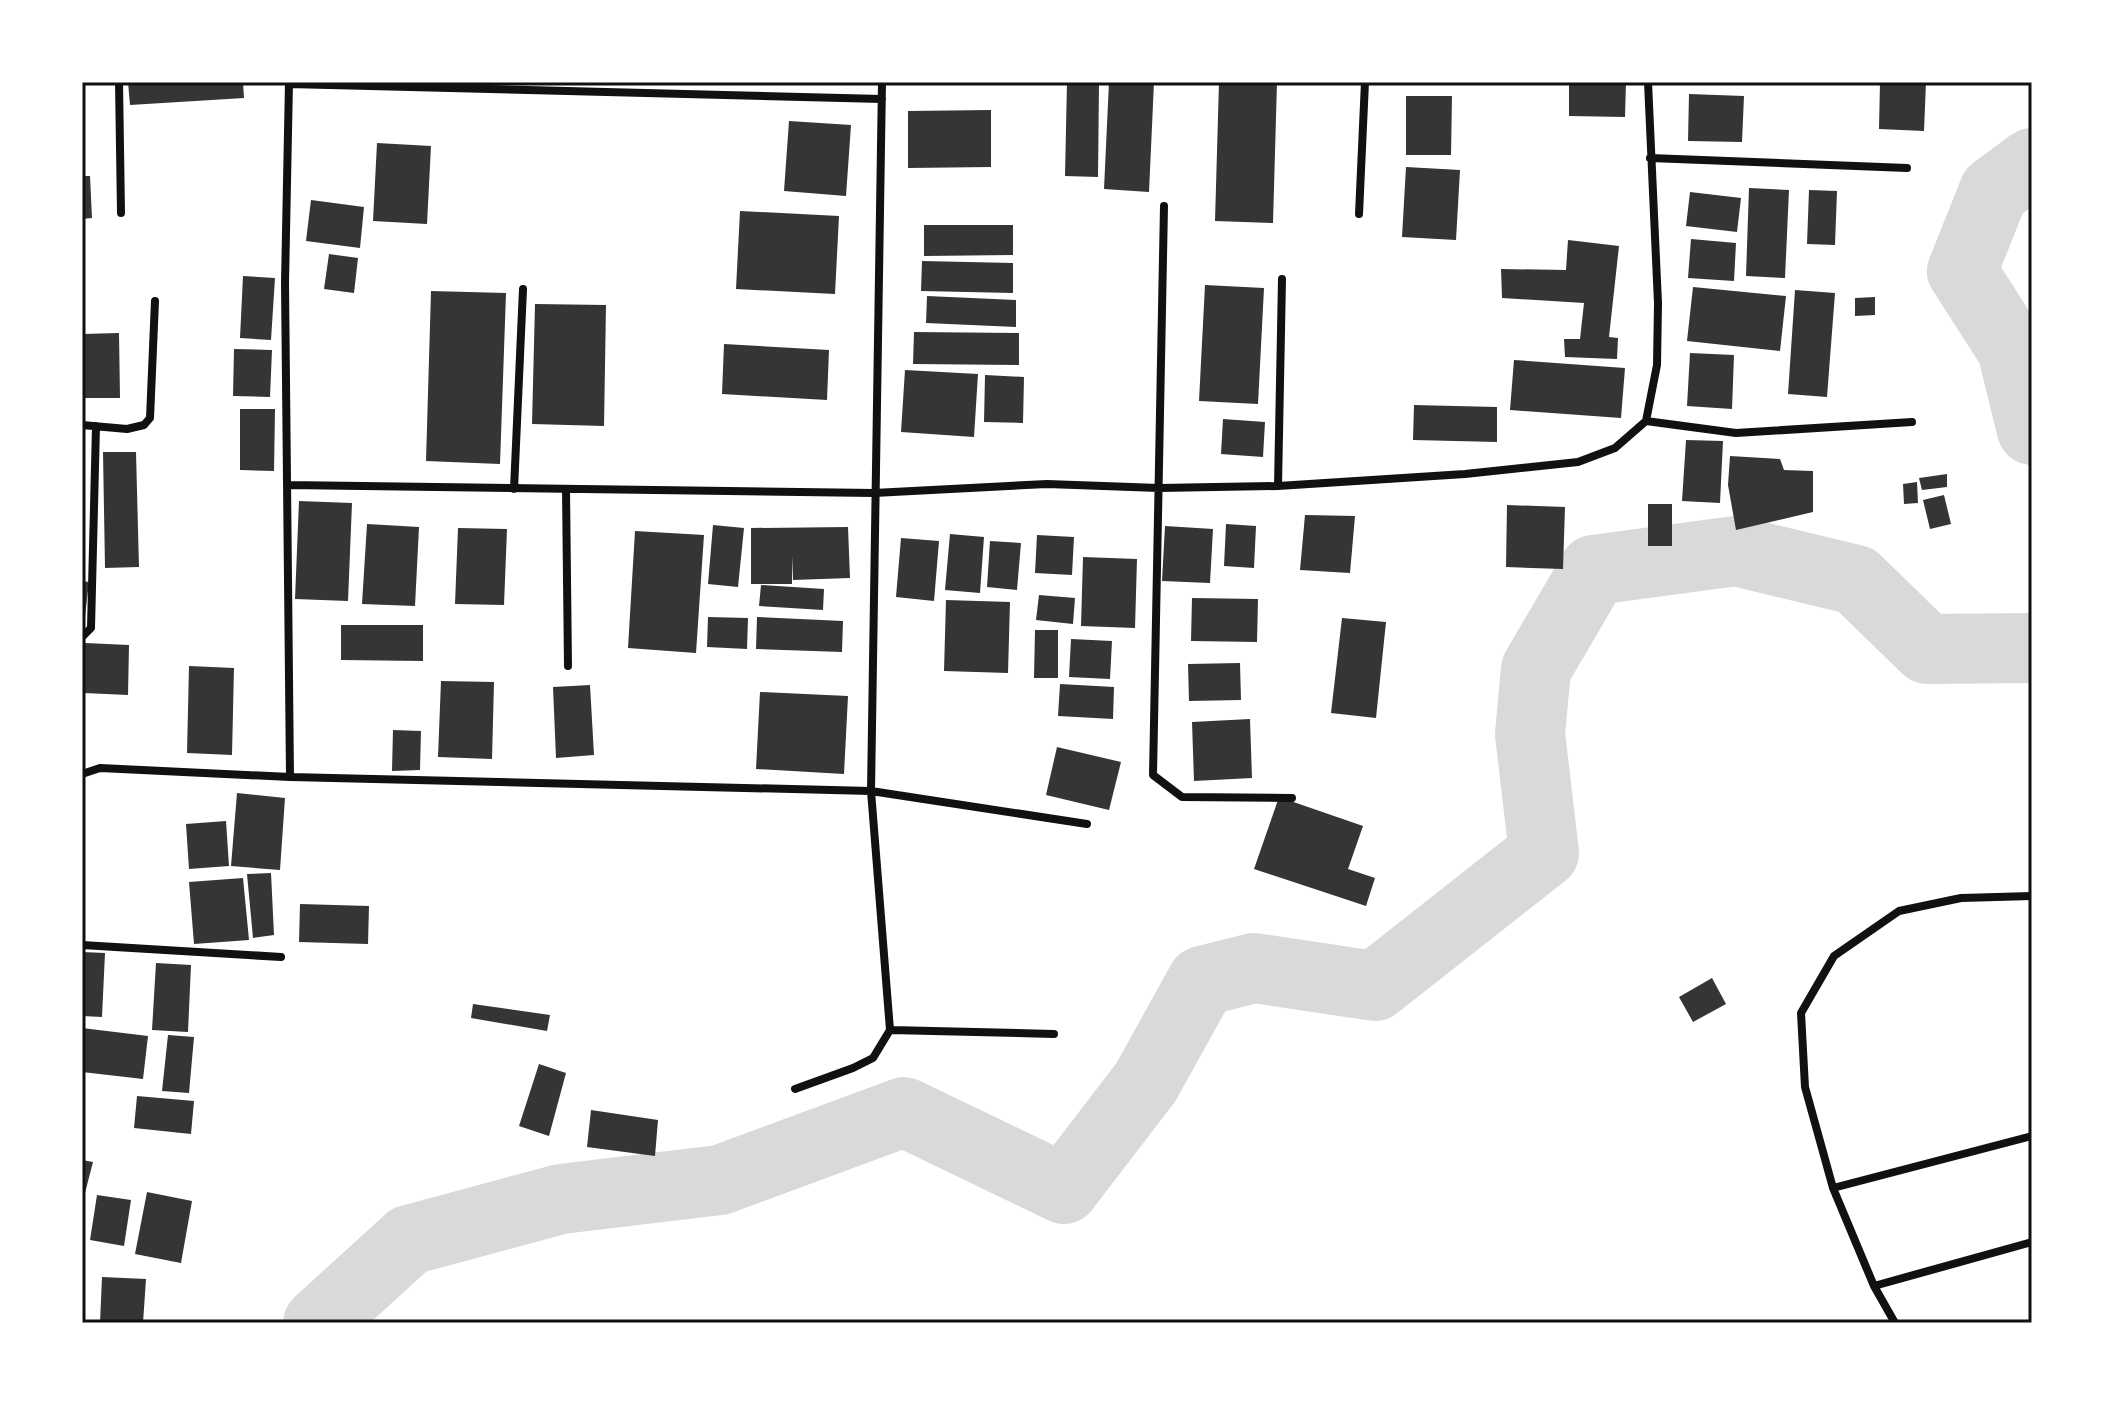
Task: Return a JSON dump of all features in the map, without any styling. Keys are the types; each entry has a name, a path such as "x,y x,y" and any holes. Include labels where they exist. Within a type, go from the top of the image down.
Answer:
{"street":[{"path":"119,82 121,213"},
{"path":"795,1089 873,1058 890,1030 871,791 882,82"},
{"path":"1359,214 1365,82"},
{"path":"288,485 874,493 1047,484 1159,488 1278,486 1465,474 1578,462 1615,448 1646,421 1657,365 1658,303 1648,82"},
{"path":"290,777 285,283 289,83 882,99"},
{"path":"1650,158 1907,168"},
{"path":"1164,206 1153,775 1182,797 1292,798"},
{"path":"1278,486 1282,279"},
{"path":"514,489 523,289"},
{"path":"82,425 127,429 144,425 150,418 155,301"},
{"path":"1646,421 1736,433 1912,422"},
{"path":"82,637 91,628 96,426"},
{"path":"566,490 568,666"},
{"path":"82,774 100,768 290,777 871,791 1087,824"},
{"path":"1895,1323 1874,1286 1833,1188 1805,1087 1801,1013 1834,956 1899,911 1961,898 2032,896"},
{"path":"82,945 281,957"},
{"path":"890,1030 1054,1034"},
{"path":"1833,1188 2032,1136"},
{"path":"1874,1286 2032,1242"}],"building":[{"path":"128,82 243,82 244,98 130,105"},
{"path":"1067,82 1099,83 1098,177 1065,176"},
{"path":"1109,82 1154,82 1149,192 1104,189"},
{"path":"1219,82 1277,82 1273,223 1215,221"},
{"path":"1569,82 1626,82 1625,117 1569,116"},
{"path":"1685,82 1748,82 1748,85 1685,85"},
{"path":"1880,82 1926,82 1924,131 1879,129"},
{"path":"1689,94 1744,96 1742,142 1688,141"},
{"path":"1406,96 1452,96 1451,155 1406,155"},
{"path":"991,110 991,167 908,168 908,111"},
{"path":"789,121 851,125 846,196 784,191"},
{"path":"377,143 431,146 427,224 373,221"},
{"path":"1406,167 1460,170 1456,240 1402,237"},
{"path":"82,176 90,176 92,218 82,219"},
{"path":"1749,188 1789,190 1785,278 1746,276"},
{"path":"1809,190 1837,191 1835,245 1807,244"},
{"path":"1690,192 1741,198 1737,232 1686,226"},
{"path":"311,200 364,207 360,248 306,241"},
{"path":"740,211 839,216 835,294 736,289"},
{"path":"924,225 1013,225 1013,255 924,256"},
{"path":"1691,239 1736,243 1734,281 1688,278"},
{"path":"1568,240 1619,246 1609,337 1618,338 1617,359 1565,357 1564,339 1580,339 1584,303 1502,298 1501,269 1566,270"},
{"path":"329,254 358,258 354,293 324,289"},
{"path":"922,261 1013,263 1013,293 921,291"},
{"path":"243,276 275,278 271,340 240,338"},
{"path":"1205,285 1264,288 1258,404 1199,401"},
{"path":"1693,287 1786,296 1780,351 1687,341"},
{"path":"1795,290 1835,293 1827,397 1788,394"},
{"path":"431,291 506,293 500,464 426,461"},
{"path":"927,296 1016,300 1016,327 926,323"},
{"path":"1875,297 1875,315 1855,316 1855,298"},
{"path":"535,304 606,305 604,426 532,424"},
{"path":"914,332 1019,333 1019,365 913,364"},
{"path":"119,333 120,398 82,398 82,334"},
{"path":"724,344 829,350 827,400 722,394"},
{"path":"234,349 272,350 270,397 233,396"},
{"path":"1690,353 1734,355 1732,409 1687,406"},
{"path":"1514,360 1625,368 1621,418 1510,410"},
{"path":"905,370 978,374 974,437 901,432"},
{"path":"985,375 1024,377 1023,423 984,422"},
{"path":"1414,405 1497,407 1497,442 1413,440"},
{"path":"240,409 275,409 274,471 240,470"},
{"path":"1223,419 1265,422 1263,457 1221,454"},
{"path":"1686,440 1723,441 1720,503 1682,501"},
{"path":"103,452 136,452 139,567 105,568"},
{"path":"1730,456 1780,459 1784,470 1813,471 1813,512 1736,530 1728,485"},
{"path":"1947,474 1947,487 1922,490 1919,478"},
{"path":"1917,482 1918,503 1904,504 1903,484"},
{"path":"1944,495 1951,524 1930,529 1923,500"},
{"path":"299,501 352,503 348,601 295,599"},
{"path":"1648,504 1672,504 1672,546 1648,546"},
{"path":"1507,505 1565,507 1563,569 1506,567"},
{"path":"1305,515 1355,516 1350,573 1300,570"},
{"path":"367,524 419,527 415,606 362,604"},
{"path":"1226,524 1256,526 1254,568 1224,566"},
{"path":"713,525 744,528 738,587 708,584"},
{"path":"1165,526 1213,529 1210,583 1162,581"},
{"path":"848,527 850,578 793,580 792,556 792,584 751,584 751,528"},
{"path":"458,528 507,529 504,605 455,604"},
{"path":"635,531 704,535 696,653 628,648"},
{"path":"950,534 984,537 980,593 945,590"},
{"path":"1037,535 1074,537 1072,575 1035,573"},
{"path":"901,538 939,541 934,601 896,597"},
{"path":"990,541 1021,543 1017,590 987,587"},
{"path":"1083,557 1137,559 1135,628 1081,626"},
{"path":"82,581 89,582 84,625 82,624"},
{"path":"761,585 824,589 823,610 759,606"},
{"path":"1039,595 1075,598 1073,624 1036,620"},
{"path":"1192,598 1258,599 1257,642 1191,641"},
{"path":"946,600 1010,602 1008,673 944,671"},
{"path":"708,617 748,618 747,649 707,647"},
{"path":"757,617 843,621 842,652 756,649"},
{"path":"1342,618 1386,622 1376,718 1331,713"},
{"path":"341,625 423,625 423,661 341,660"},
{"path":"1035,630 1058,630 1058,678 1034,678"},
{"path":"1071,639 1112,641 1110,679 1069,677"},
{"path":"85,643 129,645 128,695 84,693"},
{"path":"1240,663 1241,700 1189,701 1188,664"},
{"path":"189,666 234,668 232,755 187,753"},
{"path":"441,681 494,682 492,759 438,757"},
{"path":"1060,684 1114,687 1113,719 1058,716"},
{"path":"590,685 594,755 556,758 553,687"},
{"path":"760,692 848,696 844,774 756,769"},
{"path":"1250,719 1252,778 1194,781 1192,722"},
{"path":"393,730 421,731 420,770 392,771"},
{"path":"1057,747 1121,762 1109,810 1046,795"},
{"path":"237,793 285,798 280,870 231,866"},
{"path":"1279,797 1363,826 1348,869 1375,878 1366,906 1254,869"},
{"path":"226,821 229,866 189,869 186,824"},
{"path":"271,873 274,935 253,938 247,874"},
{"path":"243,878 249,940 194,944 189,882"},
{"path":"300,904 369,906 368,944 299,942"},
{"path":"82,952 105,953 102,1017 82,1016"},
{"path":"156,963 191,965 188,1032 152,1030"},
{"path":"1712,978 1726,1004 1693,1022 1679,997"},
{"path":"473,1004 550,1015 547,1031 471,1018"},
{"path":"82,1028 148,1036 143,1079 82,1072"},
{"path":"168,1035 194,1037 189,1093 162,1091"},
{"path":"539,1064 566,1073 549,1136 519,1126"},
{"path":"137,1096 194,1101 191,1134 134,1128"},
{"path":"591,1110 658,1120 655,1156 587,1147"},
{"path":"82,1160 93,1162 85,1193 82,1193"},
{"path":"147,1192 192,1201 181,1263 135,1254"},
{"path":"97,1195 131,1200 124,1246 90,1240"},
{"path":"102,1277 146,1279 143,1323 100,1323"}],"waterway":[{"path":"2032,163 1994,191 1962,271 2012,349 2032,430"},
{"path":"318,1323 409,1240 561,1199 720,1180 904,1112 1064,1189 1146,1082 1202,981 1254,968 1375,986 1544,853 1530,734 1536,669 1594,570 1736,551 1856,580 1927,649 2032,648"}]}
